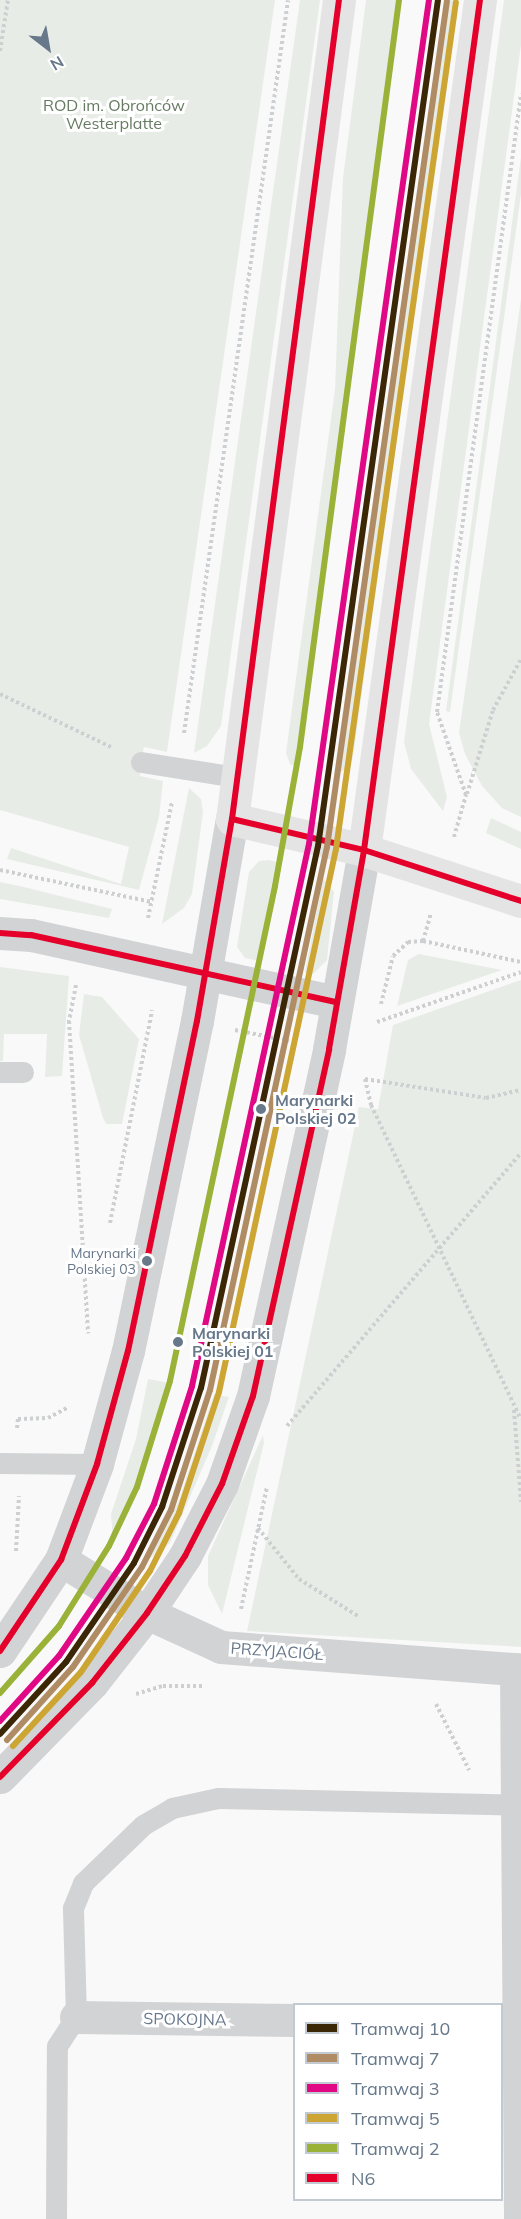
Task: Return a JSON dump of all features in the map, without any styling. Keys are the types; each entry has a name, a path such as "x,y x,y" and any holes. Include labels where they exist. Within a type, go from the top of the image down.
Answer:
{"main road":[{"path":"339,0 232,819 364,850 521,901"},
{"path":"364,850 480,0"}],"street":[{"path":"0,1651 61,1560 97,1464 128,1351 197,1021 232,819"},
{"path":"0,1776 92,1683 147,1613 185,1556 222,1484 253,1396 329,1049 364,850"},
{"path":"0,933 31,935 337,1002"},
{"name":"PRZYJACIÓŁ","path":"61,1560 147,1613 222,1647 518,1670"},
{"path":"518,1670 517,1805 510,2023 520,2219"},
{"name":"SPOKOJNA","path":"76,2017 293,2020"}],"lane":[{"path":"141,762 237,777"},
{"path":"0,1072 23,1072"},
{"path":"10,1464 97,1464"},
{"path":"56,2219 57,2046 76,2017 73,1908 83,1883 143,1825 172,1808 218,1798 517,1805"}],"path":[{"path":"0,51 8,0"},
{"path":"0,870 152,902 178,769 288,0"},
{"path":"445,732 437,712 521,94"},
{"path":"466,795 493,710 521,659"},
{"path":"0,694 141,762"},
{"path":"374,1034 393,956 408,942 423,941 521,962"},
{"path":"377,1022 521,972"},
{"path":"77,980 69,1021 91,1337 95,1326"},
{"path":"110,1225 152,1010 369,1057 365,1079 360,1088"},
{"path":"365,1079 486,1098 521,1090"},
{"path":"365,1079 371,1105 514,1409 521,1419"},
{"path":"286,1427 521,1153"},
{"path":"14,1557 20,1539 10,1464 18,1419 48,1418 72,1403"},
{"path":"514,1409 521,1502"},
{"path":"239,1616 268,1482"},
{"path":"258,1528 299,1579 366,1621"},
{"path":"132,1696 162,1686 200,1686"},
{"path":"432,1695 474,1780"}],"green space":[{"name":"ROD im. Obrońców Westerplatte","path":"0,0 275,0 167,752 144,747 141,762 140,776 163,781 159,817 139,890 7,859 11,848 121,884 129,847 0,810"},
{"path":"300,0 320,0 221,726 207,746 194,753"},
{"path":"366,0 400,0 296,767 290,764 286,753 335,389 343,178"},
{"path":"445,0 457,0 353,757 349,769 340,772"},
{"path":"504,0 521,0 521,45 429,724 447,797 443,811 411,769 404,742"},
{"path":"521,157 521,194 450,712 446,711"},
{"path":"521,299 521,817 502,808 482,786 465,754 459,733"},
{"path":"189,788 201,799 203,812 192,894 184,908 162,924"},
{"path":"491,818 521,832 521,849 486,833"},
{"path":"259,861 278,862 260,961 245,958 237,947 249,872"},
{"path":"323,878 334,892 327,960 313,974 305,972"},
{"path":"0,882 112,909 109,918 0,899"},
{"path":"419,954 502,970 397,1006 408,960"},
{"path":"0,967 69,976 62,1076 45,1077 47,1034 4,1034 3,1061 0,1061"},
{"path":"521,980 521,1647 247,1631 359,1107 378,1109 393,1025"},
{"path":"84,994 102,997 139,1039 122,1124 106,1124 103,1118 79,1035"},
{"path":"148,1379 170,1383 140,1481 113,1541 111,1514 136,1439"},
{"path":"214,1394 229,1397 212,1446 170,1543 149,1559 179,1500"},
{"path":"263,1435 264,1443 222,1614 208,1585 208,1556"}],"tram line":[{"name":"2","path":"0,1693 59,1626 109,1546 137,1487 170,1381 275,886 300,747 399,0"},
{"name":"3","path":"0,1721 59,1656 126,1558 154,1504 192,1386 309,844 429,0"},
{"name":"10","path":"0,1734 66,1662 134,1563 162,1507 201,1388 318,846 438,0"},
{"name":"7","path":"7,1740 73,1667 142,1567 171,1510 210,1390 327,847 447,1"},
{"name":"5","path":"13,1746 81,1672 150,1571 179,1513 219,1392 336,849 456,2"}],"transit line":[{"name":"N6","path":"0,1651 61,1560 97,1464 128,1351 197,1021 232,819 339,0"},
{"name":"N6","path":"0,1777 92,1683 147,1613 185,1556 222,1484 253,1396 329,1049 364,850 480,0"},
{"name":"N6","path":"232,819 364,850 521,901"},
{"name":"N6","path":"0,933 31,935 337,1002"}],"place":[{"name":"Marynarki Polskiej 02","path":"261,1109"},
{"name":"Marynarki Polskiej 03","path":"147,1261"},
{"name":"Marynarki Polskiej 01","path":"178,1342"}]}
